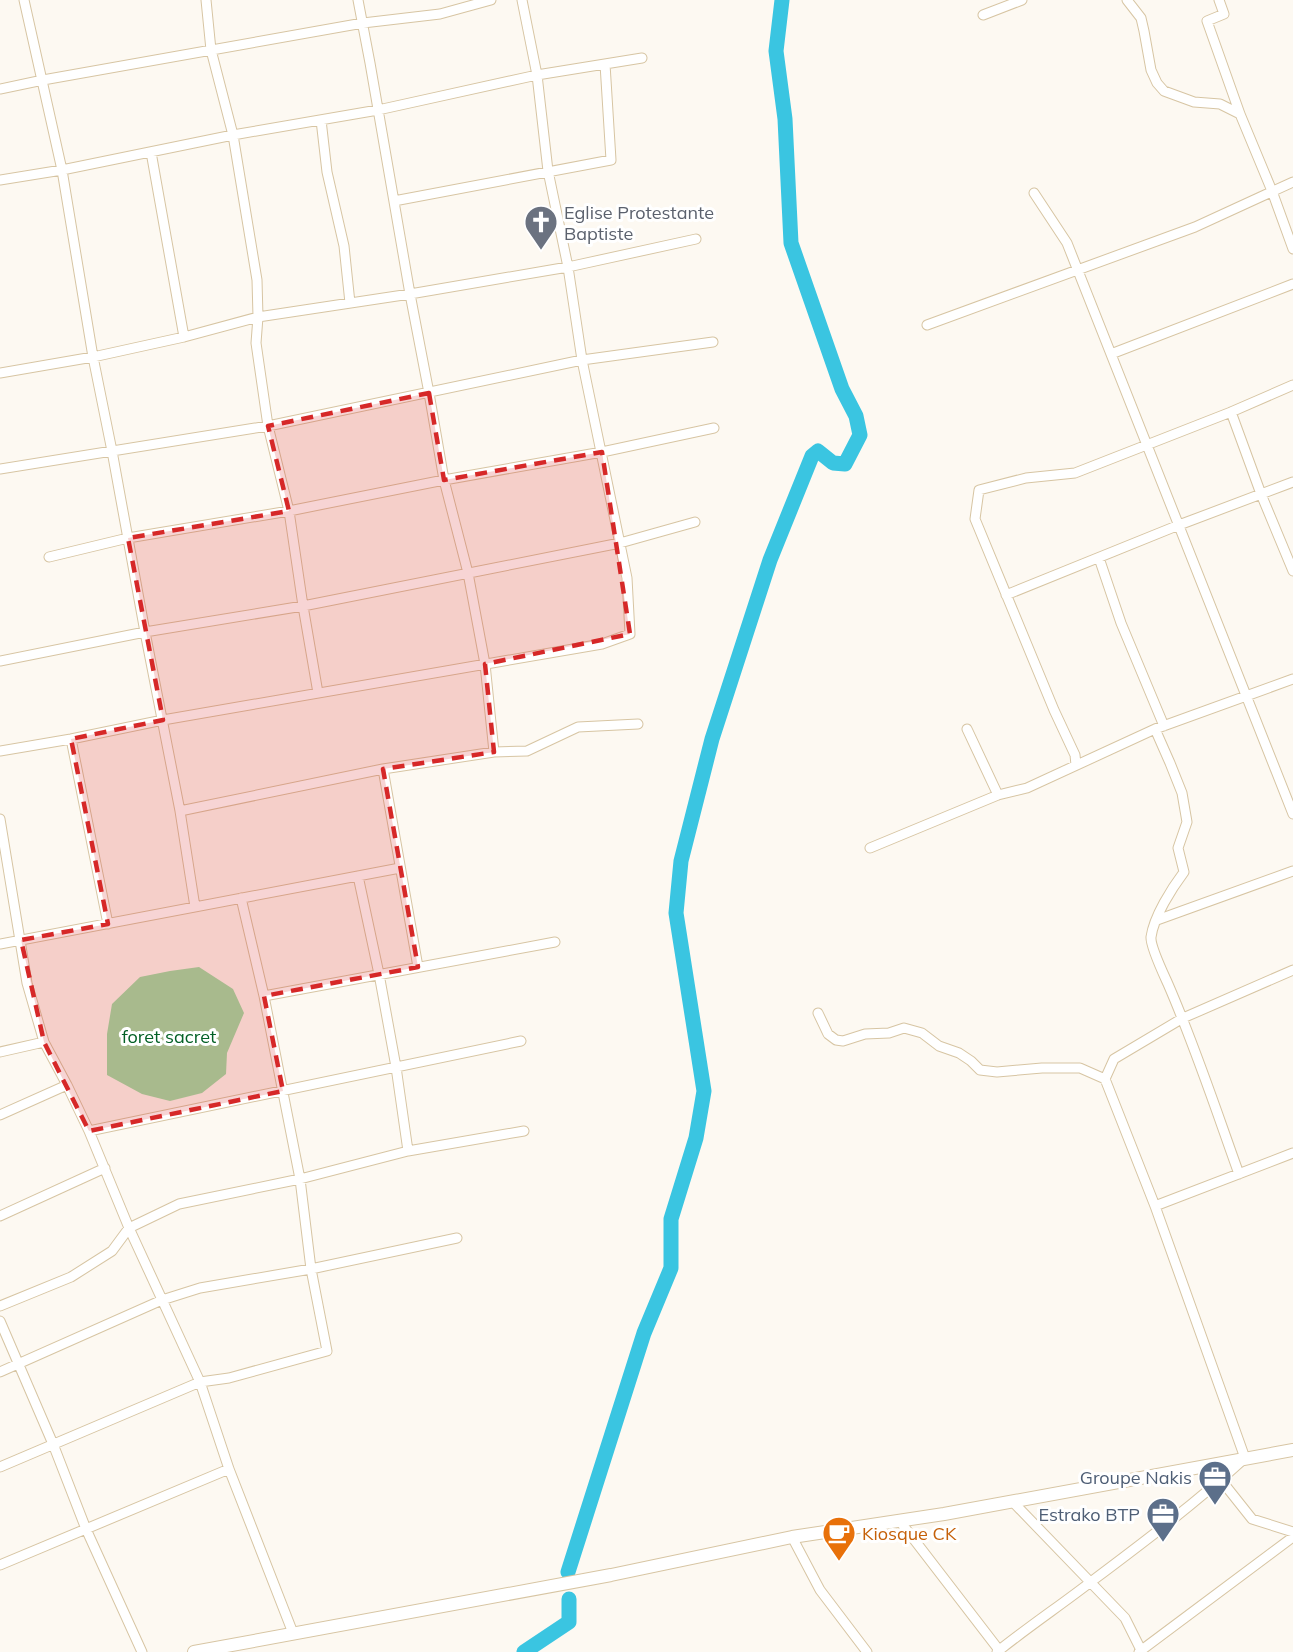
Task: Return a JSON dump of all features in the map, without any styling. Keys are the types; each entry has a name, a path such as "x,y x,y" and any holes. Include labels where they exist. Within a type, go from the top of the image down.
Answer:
{"main road":[{"path":"194,1652 611,1575 792,1537 899,1521 1293,1450"}],"street":[{"path":"24,0 62,170 93,357 180,811 195,907"},
{"path":"206,0 211,50 233,135 257,280 256,343 268,426 289,511 318,693"},
{"path":"357,0 444,480 468,573 485,664 494,752"},
{"path":"0,89 363,24 440,14 490,0"},
{"path":"0,751 163,720 602,644 630,634 627,578 582,360 548,171 537,75 522,0"},
{"path":"983,15 1022,0"},
{"path":"1127,0 1141,18 1150,70 1164,91 1194,102 1220,104 1240,114"},
{"path":"1219,0 1224,14 1207,21 1240,114 1293,249"},
{"path":"0,180 62,170 233,135 378,110 537,75 642,58"},
{"path":"394,201 611,160 604,64"},
{"path":"321,120 327,171 344,246 350,303"},
{"path":"151,152 184,337"},
{"path":"927,325 1195,227 1293,182"},
{"path":"1034,194 1067,243 1293,814"},
{"path":"0,372 93,357 184,337 258,317 567,267 696,239"},
{"path":"1110,354 1293,284"},
{"path":"0,469 268,426 582,360 713,342"},
{"path":"1076,765 1075,755 975,519 979,490 1026,478 1075,473 1293,385"},
{"path":"1230,412 1293,571"},
{"path":"49,557 128,538 289,511 602,452 714,428"},
{"path":"1006,595 1293,482"},
{"path":"0,661 145,632 303,606 620,543 695,522"},
{"path":"1099,558 1182,793 1187,822 1179,848 1184,872 1173,886 1156,920 1151,939 1183,1018 1239,1174"},
{"path":"870,848 998,795 1027,788 1159,727 1293,679"},
{"path":"180,811 383,769 494,752 527,751 578,727 638,724"},
{"path":"967,729 998,795"},
{"path":"71,739 108,924"},
{"path":"383,769 418,967"},
{"path":"0,819 27,983 44,1042 89,1131 129,1228 200,1382 229,1469 294,1633"},
{"path":"0,944 400,868"},
{"path":"1156,920 1293,871"},
{"path":"358,876 396,1067 408,1151"},
{"path":"0,1467 200,1382 229,1378 327,1351 311,1269 300,1179 264,996 241,898"},
{"path":"264,996 555,942"},
{"path":"1105,1079 1114,1059 1183,1018 1293,970"},
{"path":"818,1013 828,1034 836,1040 843,1041 865,1034 889,1034 904,1028 922,1033 939,1046 959,1053 980,1070 997,1072 1042,1068 1080,1068 1105,1079 1155,1206 1245,1458 1221,1480 1091,1582 998,1651 899,1521"},
{"path":"89,1131 520,1041"},
{"path":"0,1052 44,1042"},
{"path":"0,1115 67,1085"},
{"path":"0,1306 71,1277 112,1251 129,1228 179,1204 300,1179 408,1151 524,1131"},
{"path":"1155,1206 1293,1153"},
{"path":"0,1215 105,1168"},
{"path":"0,1372 162,1300 200,1288 311,1269 457,1238"},
{"path":"0,1321 20,1363 86,1529 142,1652"},
{"path":"0,1565 229,1469"},
{"path":"1221,1480 1252,1519 1293,1532"},
{"path":"1012,1501 1125,1618 1141,1652 1293,1537"},
{"path":"792,1537 820,1590 867,1652"}],"highlighted area":[{"path":"429,393 444,480 602,452 630,634 485,664 494,752 383,769 418,967 264,996 283,1091 89,1131 44,1042 21,940 108,924 71,739 163,720 128,538 289,511 268,426"}],"green space":[{"name":"foret sacret","path":"199,967 233,989 244,1013 227,1053 226,1074 202,1093 170,1101 142,1094 107,1075 107,1034 112,1004 140,977"}],"waterway":[{"path":"568,1572 644,1333 671,1268 671,1219 696,1138 704,1091 676,913 681,861 712,739 770,560 812,456 818,451 833,463 845,464 860,435 856,416 842,389 791,243 785,119 776,51 782,0"},
{"path":"524,1652 569,1622 569,1599"}],"place":[{"name":"Eglise Protestante Baptiste","path":"541,251"},
{"name":"Groupe Nakis","path":"1215,1506"},
{"name":"Estrako BTP","path":"1163,1543"},
{"name":"Kiosque CK","path":"839,1562"}]}
